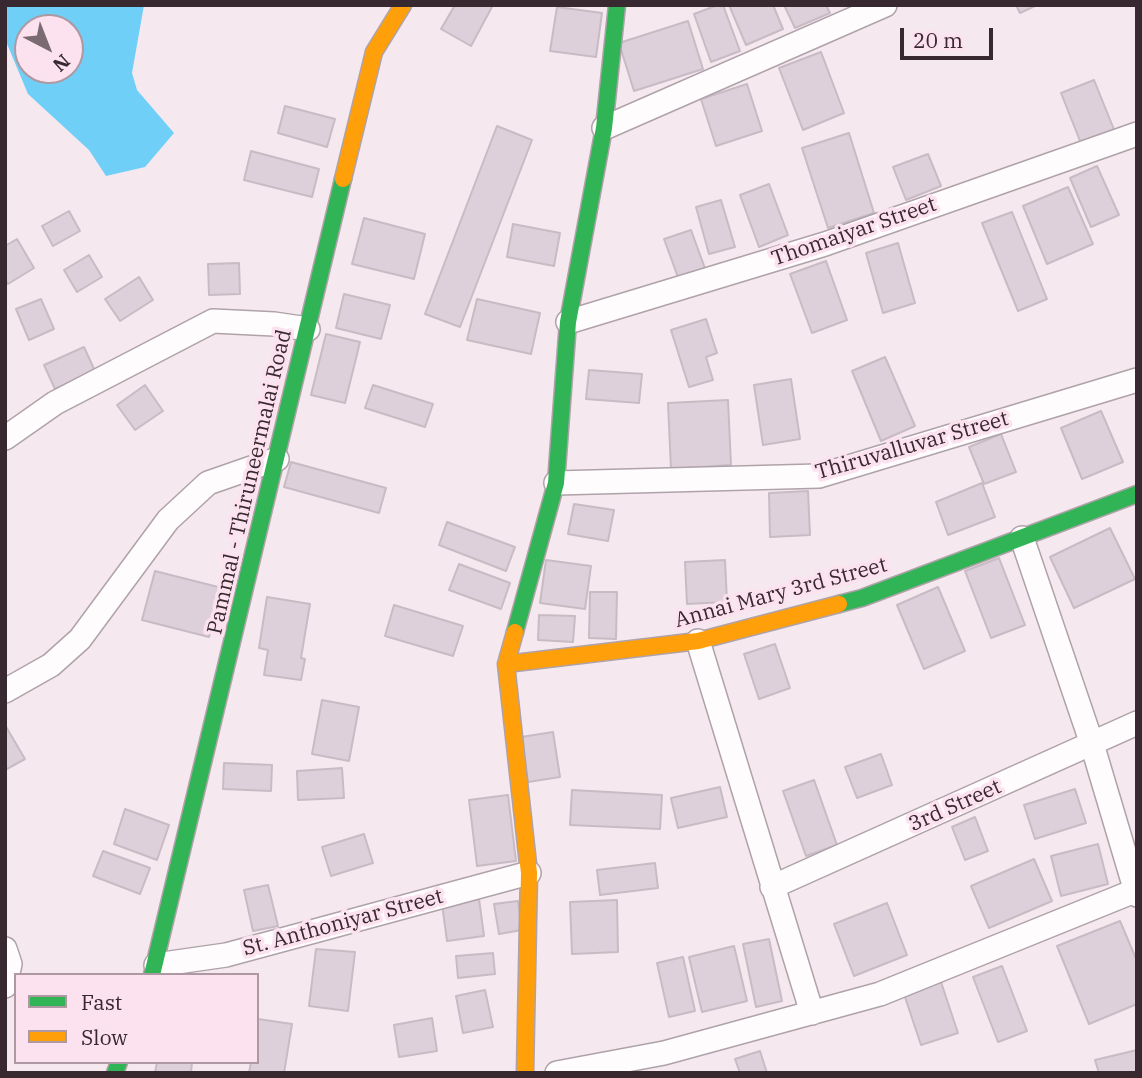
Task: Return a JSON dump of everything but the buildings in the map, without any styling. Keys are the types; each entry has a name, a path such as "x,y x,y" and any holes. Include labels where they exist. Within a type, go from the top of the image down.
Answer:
{"street":[{"name":"Pammal - Thiruneermalai Road","path":"154,970 374,52 402,5"},
{"path":"525,1073 529,873 506,664 556,483 568,322 604,128 617,5"},
{"path":"604,128 885,5"},
{"name":"Thomaiyar Street","path":"568,322 825,244 1137,134"},
{"path":"5,438 55,403 213,321 274,324 308,329"},
{"name":"Thiruvalluvar Street","path":"556,483 819,476 1137,380"},
{"path":"5,691 51,665 80,639 168,520 208,484 277,459"},
{"name":"Annai Mary 3rd Street","path":"506,664 698,641 862,598 1137,494"},
{"path":"557,1073 664,1053 880,994 1136,892 1092,744 1022,538"},
{"path":"698,641 812,1013"},
{"name":"3rd Street","path":"772,887 1137,723"},
{"name":"St. Anthoniyar Street","path":"154,970 226,955 529,873"},
{"path":"5,949 10,964 5,986"}],"water":[{"path":"5,5 144,5 132,73 137,90 174,133 145,167 106,176 89,150 28,94 24,84 84,84 84,14 14,14 14,61 5,39"}],"traffic: fast":[{"path":"515,632 556,483 568,322 604,128 617,5"},
{"path":"152,973 343,179"},
{"path":"839,604 862,598 1137,494"},
{"path":"115,1073 118,1064"}],"traffic: slow":[{"path":"343,179 374,52 403,5"},
{"path":"506,664 698,641 839,604"},
{"path":"515,632 506,664 529,873 525,1073"}]}
